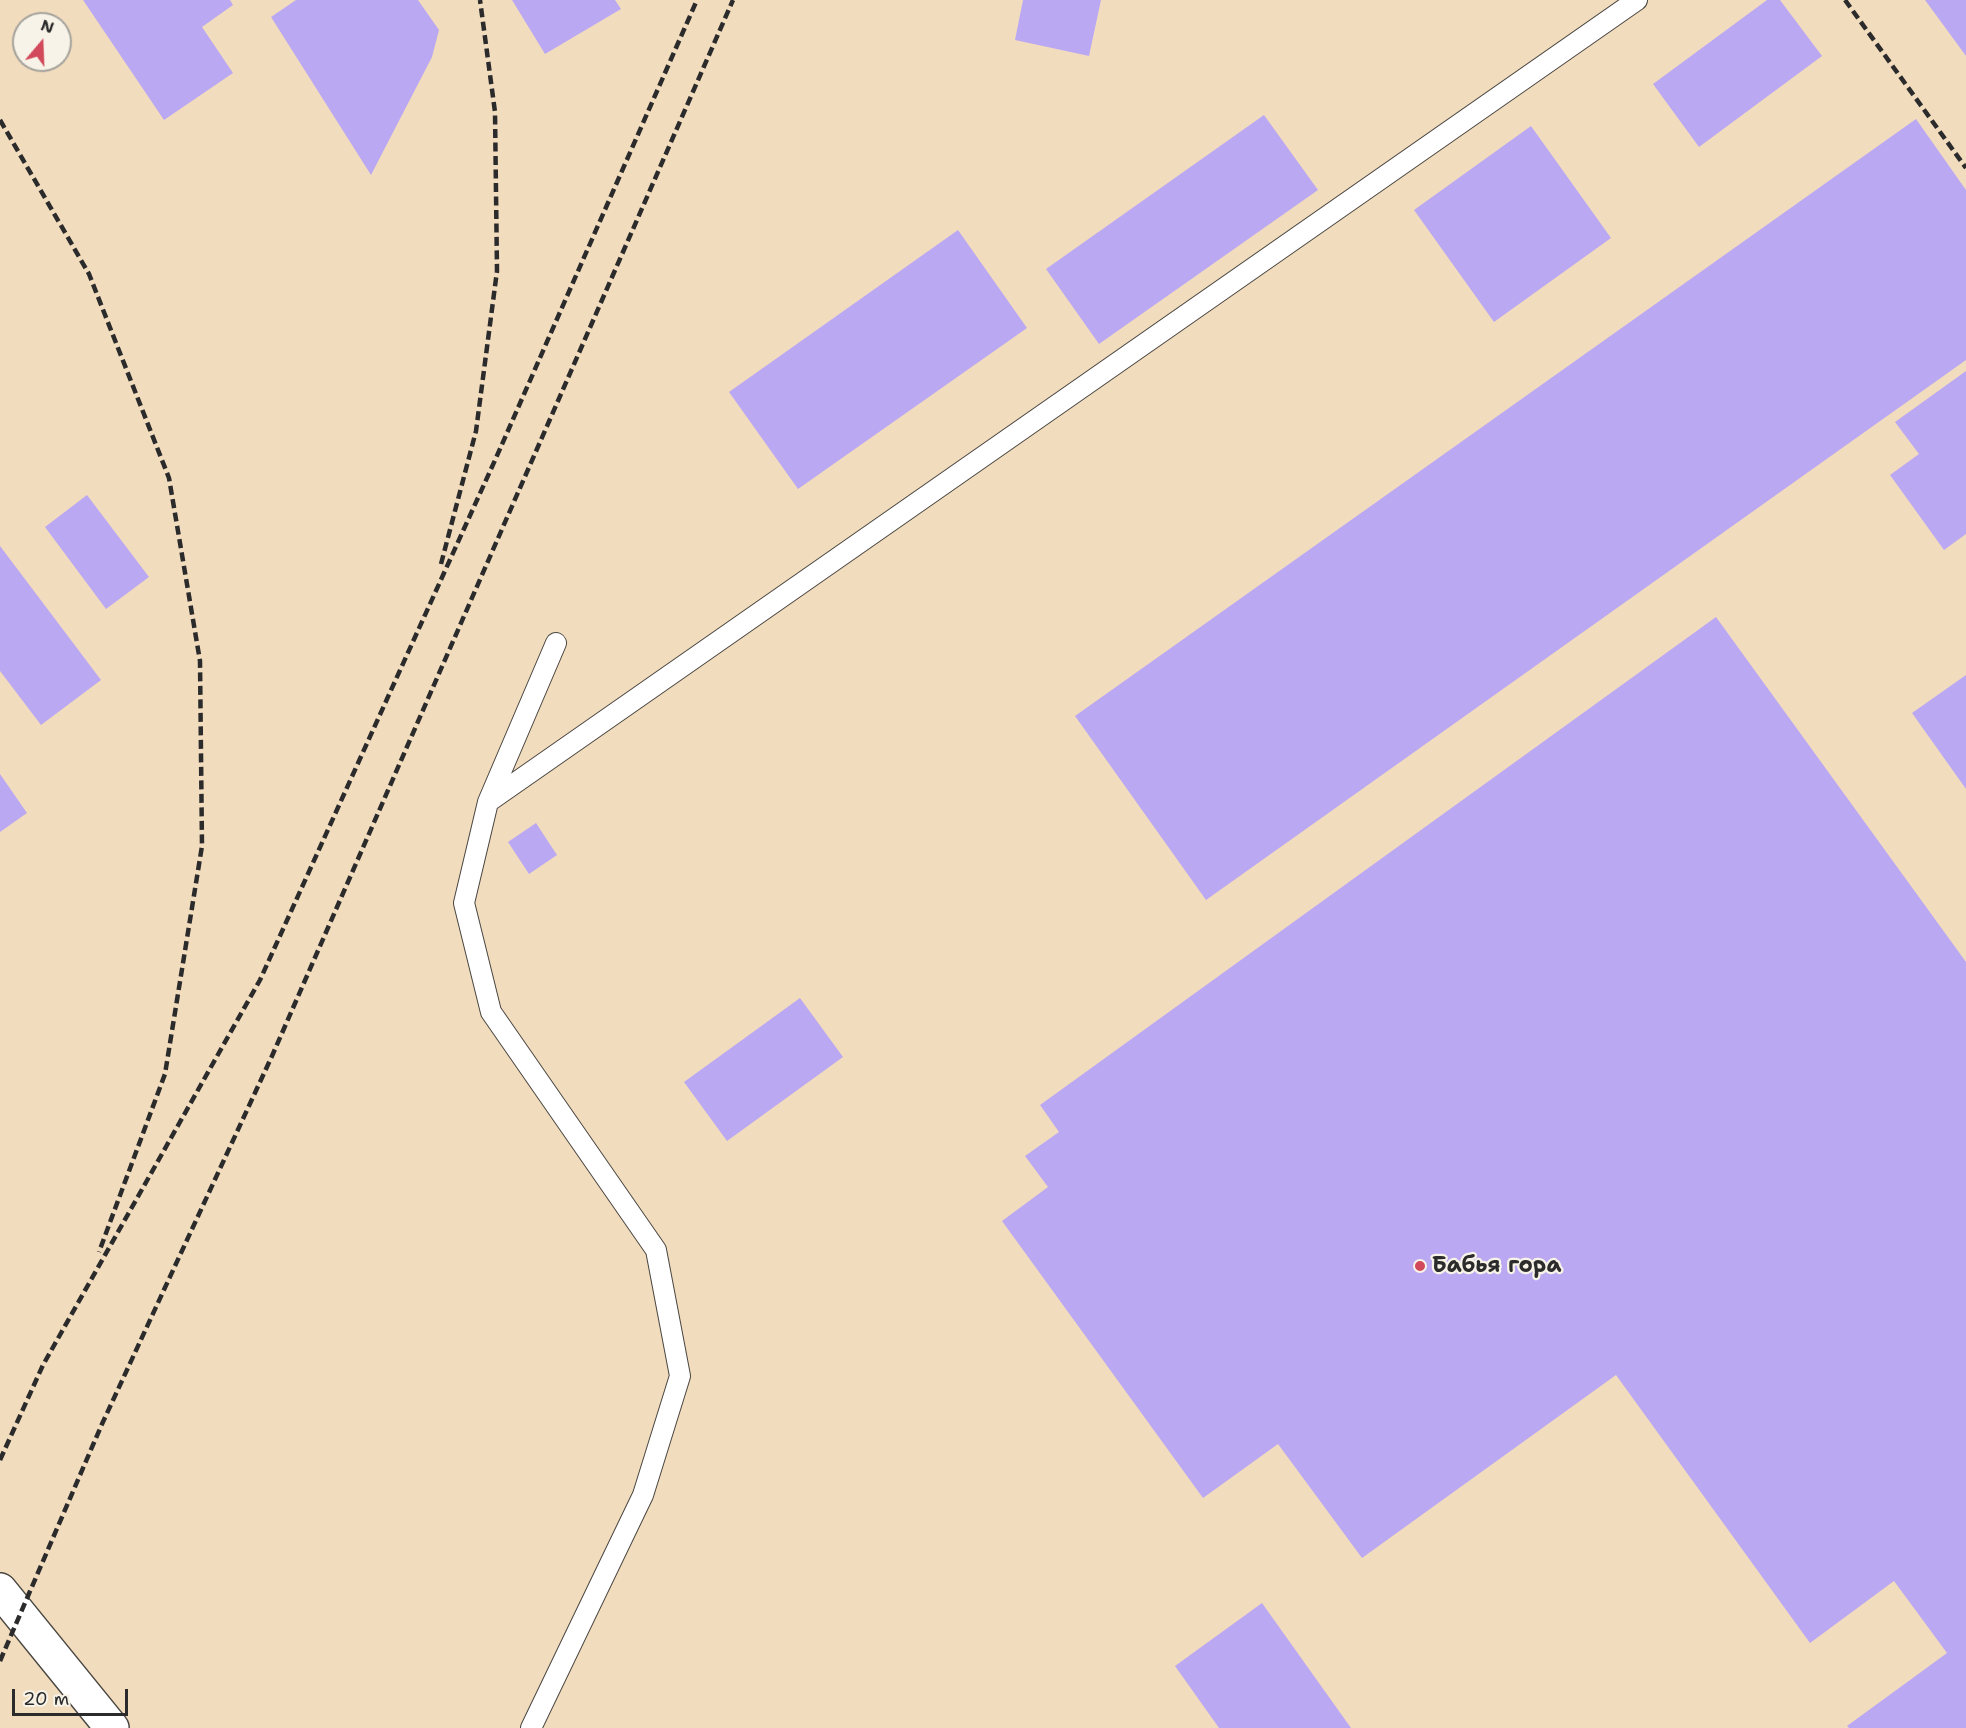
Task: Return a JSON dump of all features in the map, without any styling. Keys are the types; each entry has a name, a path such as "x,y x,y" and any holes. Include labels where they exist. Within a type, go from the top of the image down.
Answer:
{"street":[{"path":"0,1590 112,1728"}],"lane":[{"path":"488,802 1637,0"},
{"path":"531,1728 643,1495 680,1376 656,1250 491,1012 464,903 488,802 556,643"}],"building":[{"path":"83,0 230,0 233,5 202,27 233,73 164,120"},
{"path":"296,0 418,0 439,30 432,57 371,175 271,17"},
{"path":"512,0 615,0 621,9 545,54"},
{"path":"1023,0 1101,0 1089,56 1015,40"},
{"path":"1767,0 1780,0 1822,56 1699,147 1653,84"},
{"path":"1925,0 1966,0 1966,56"},
{"path":"1264,115 1318,190 1099,344 1046,269"},
{"path":"1916,119 1966,190 1966,360 1206,900 1075,716"},
{"path":"1531,126 1611,238 1494,322 1414,210"},
{"path":"958,230 1027,328 798,489 729,392"},
{"path":"1966,371 1966,534 1944,550 1890,475 1919,454 1895,422"},
{"path":"87,495 149,577 106,609 45,527"},
{"path":"0,546 101,680 41,725 0,671"},
{"path":"1716,617 1966,962 1966,1728 1849,1728 1847,1726 1947,1653 1894,1581 1810,1643 1616,1375 1362,1558 1278,1444 1203,1498 1002,1221 1048,1187 1025,1156 1059,1132 1040,1105"},
{"path":"1966,675 1966,789 1912,713"},
{"path":"0,774 27,813 0,832"},
{"path":"536,823 557,855 529,874 508,842"},
{"path":"800,998 843,1057 727,1141 684,1082"},
{"path":"1262,1603 1351,1728 1219,1728 1175,1666"}],"railway":[{"path":"441,564 476,431 497,271 495,112 480,0"},
{"path":"0,1460 43,1365 260,980 496,458 697,0"},
{"path":"0,1661 102,1424 272,1056 733,0"},
{"path":"1845,0 1966,168"},
{"path":"0,120 89,274 169,478 200,661 202,846 165,1074 99,1252"}],"place":[{"name":"Бабья гора","path":"1420,1266"}]}
